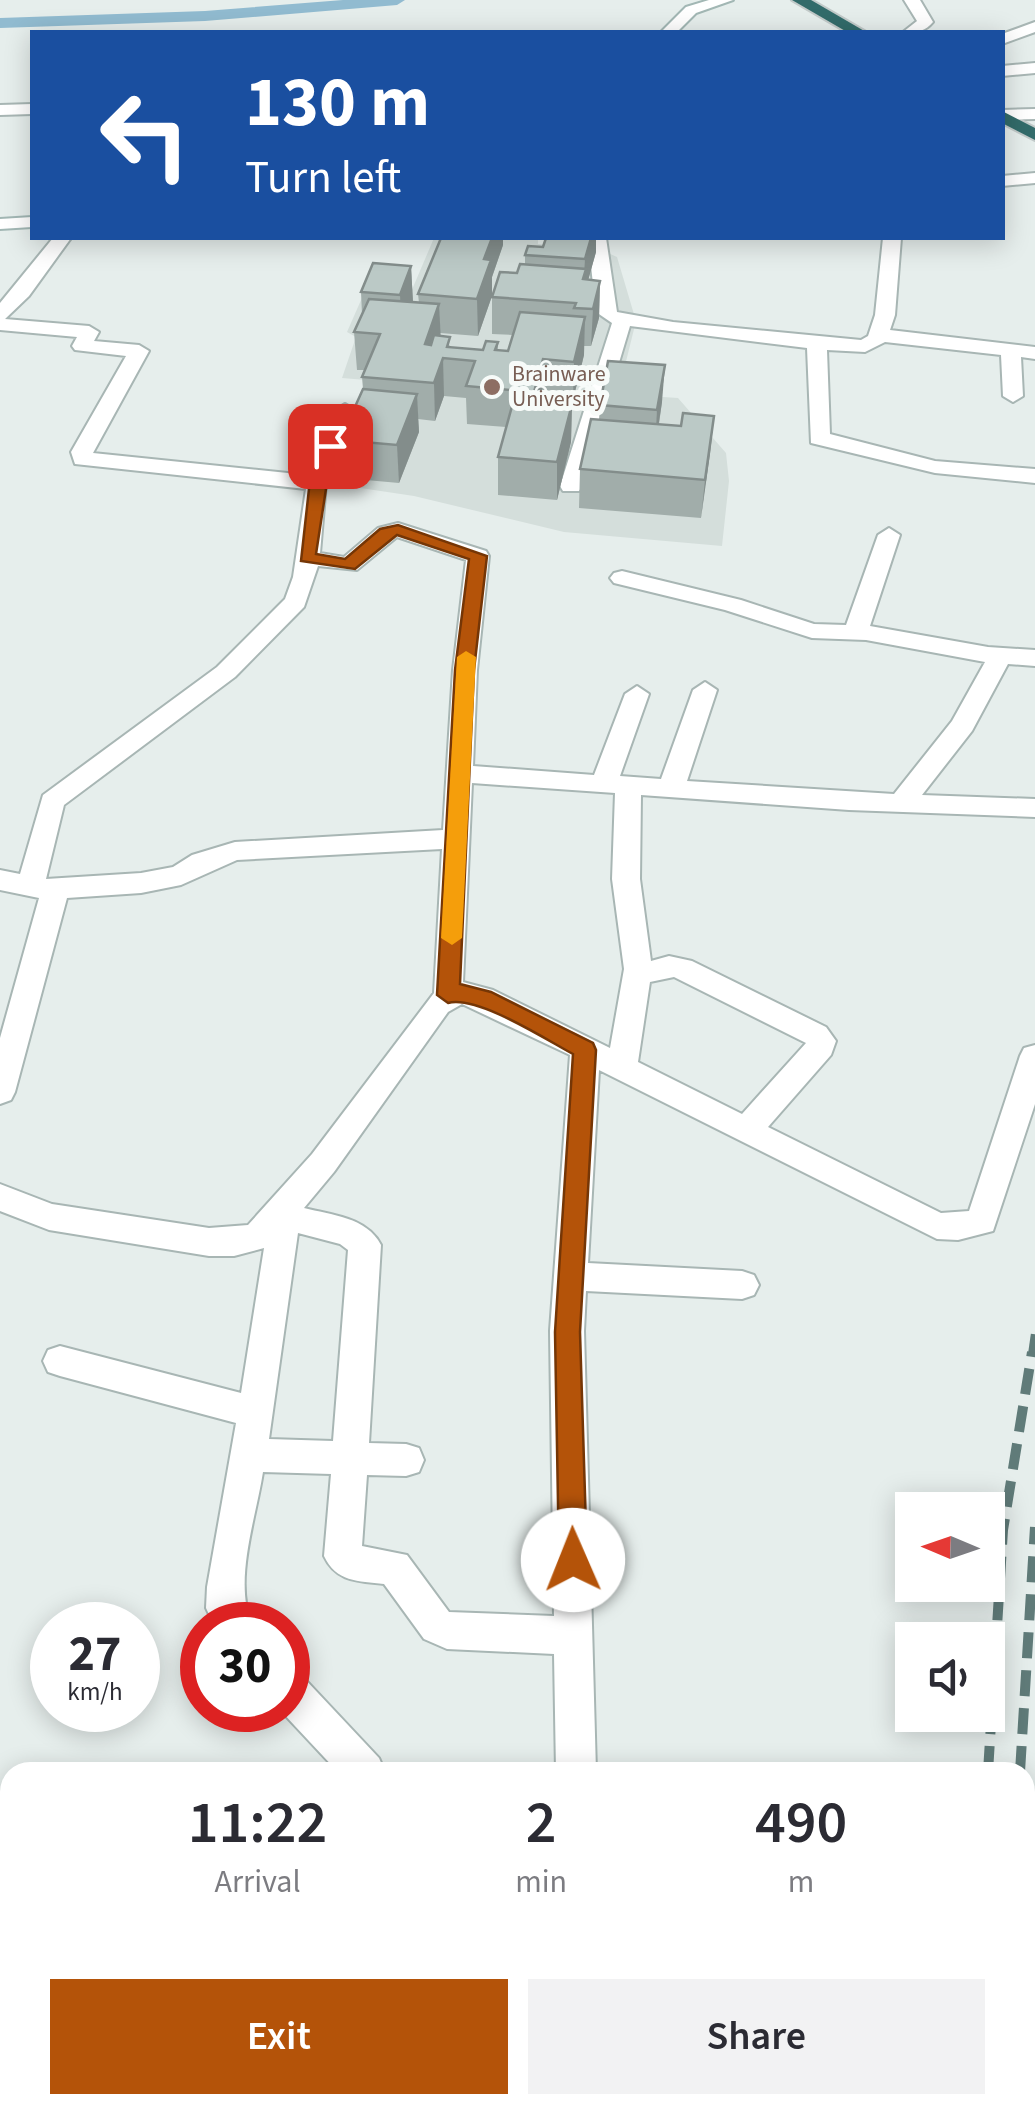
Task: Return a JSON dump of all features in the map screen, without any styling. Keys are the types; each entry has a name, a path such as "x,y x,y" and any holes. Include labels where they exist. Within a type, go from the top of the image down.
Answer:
{"highway":[{"path":"800,0 854,30"},
{"path":"1005,117 1035,135"}],"street":[{"path":"671,30 691,10 724,0"},
{"path":"912,0 926,22 917,30"},
{"path":"1005,38 1035,27"},
{"path":"1005,72 1035,68"},
{"path":"0,110 30,109"},
{"path":"1005,115 1035,114"},
{"path":"1005,181 1035,178"},
{"path":"0,224 30,222"},
{"path":"0,314 22,292 61,240"},
{"path":"598,240 606,312 622,321 816,344 865,346 878,335 885,315 892,240"},
{"path":"571,486 622,321"},
{"path":"0,324 90,332 82,346 139,351 82,452 83,459 314,483"},
{"path":"878,335 1035,353"},
{"path":"816,344 820,438 934,467 1035,476"},
{"path":"1011,350 1012,396"},
{"path":"40,887 52,802 244,655 296,602 307,557 317,489 314,483 345,410"},
{"path":"0,1196 50,1217 209,1242 234,1242 258,1236 285,1211 323,1163 448,995 465,670 478,556 398,530 386,532 349,565 307,557"},
{"path":"856,632 889,536"},
{"path":"622,578 733,605 798,628 856,632 1000,656 1035,658"},
{"path":"904,801 964,725 1000,656"},
{"path":"671,789 705,690"},
{"path":"622,1068 638,976 616,785 636,694"},
{"path":"461,774 1035,808"},
{"path":"0,880 40,887 141,883 180,876 202,862 235,852 414,843 458,837"},
{"path":"0,1091 53,898 40,887"},
{"path":"638,976 676,965 685,967 697,978 822,1041 820,1048 746,1130"},
{"path":"448,995 458,992 483,998 938,1226 982,1222 1035,1056"},
{"path":"576,1762 568,1332 585,1050"},
{"path":"225,1602 254,1412 266,1368 285,1211"},
{"path":"285,1211 350,1232 365,1245 341,1548 350,1562 394,1568 437,1626 447,1630 574,1636"},
{"path":"571,1276 742,1284"},
{"path":"60,1361 254,1412"},
{"path":"249,1455 406,1460"},
{"path":"310,1713 356,1762"}],"shaded area":[{"name":"Brainware University","path":"433,240 538,240 538,244 597,248 617,257 636,321 618,394 678,398 726,453 729,481 722,546 564,532 414,496 327,483 366,380 342,378 356,337 347,332 365,291 411,292"}],"building":[{"path":"440,240 491,240 484,259 491,260 477,299 418,294"},
{"path":"545,240 590,240 585,259 525,255 528,246 543,247"},
{"path":"373,263 411,266 400,295 361,292"},
{"path":"520,264 586,269 583,279 600,281 593,309 574,308 576,303 492,297 500,272 517,273"},
{"path":"369,299 439,304 425,344 431,345 434,335 450,337 447,347 483,350 486,341 498,342 495,350 508,351 520,312 585,317 574,362 543,359 534,392 466,386 475,361 443,358 434,383 362,377 380,334 354,332"},
{"path":"608,361 665,365 657,410 600,405"},
{"path":"363,389 417,394 397,445 340,440"},
{"path":"514,399 572,404 557,462 498,457"},
{"path":"683,413 714,416 705,480 580,469 591,419 681,426"}],"waterway":[{"path":"0,23 205,16 397,0"}],"railway":[{"path":"1032,1354 1035,1333"},
{"path":"989,1762 1003,1530 1032,1352"},
{"path":"1021,1762 1035,1527"}],"slow traffic":[{"path":"452,938 466,657"}],"place":[{"name":"Brainware University","path":"492,387"}],"route":[{"path":"330,446 314,483 317,489 307,557 349,565 391,530 478,556 465,670 448,995 458,992 483,998 585,1050 568,1332 573,1560"}]}
